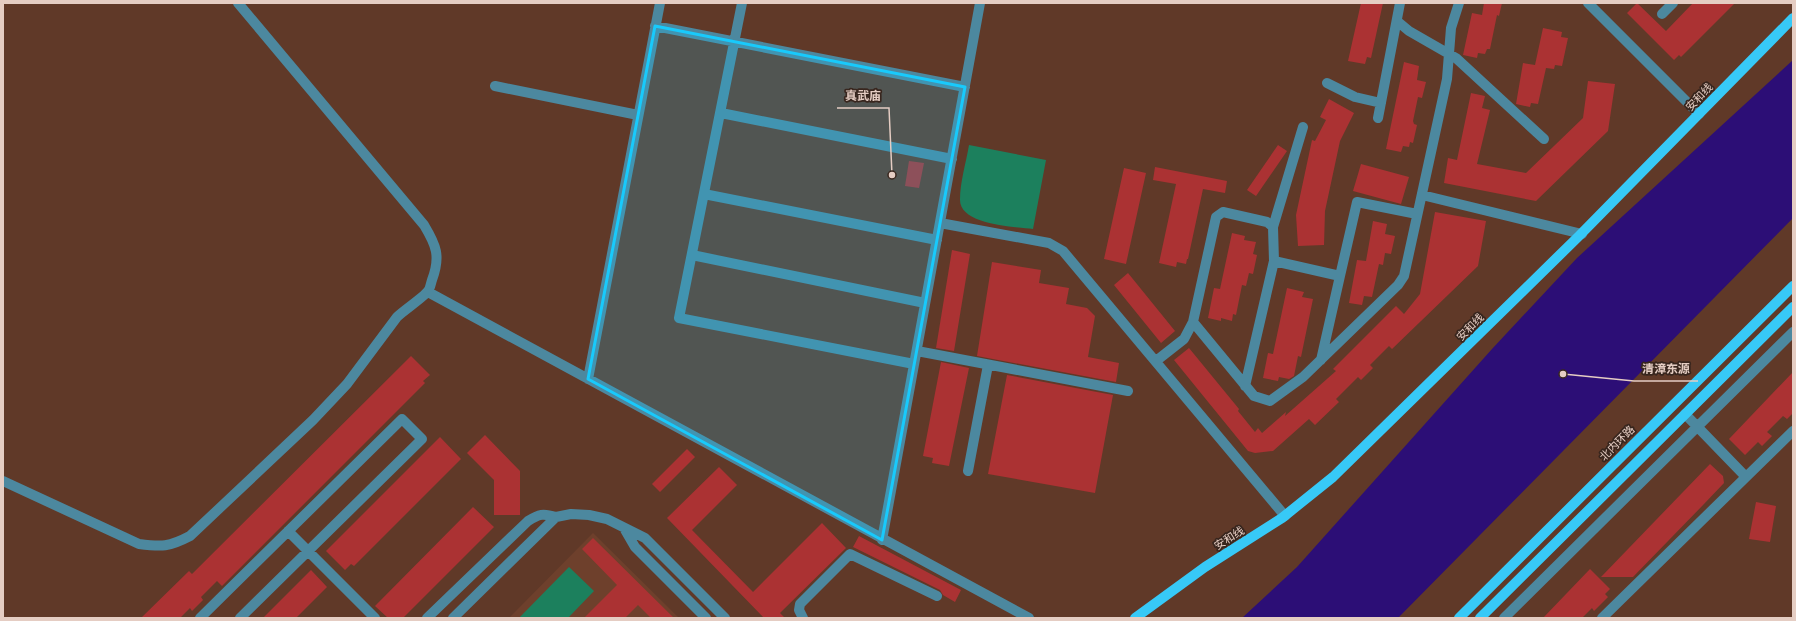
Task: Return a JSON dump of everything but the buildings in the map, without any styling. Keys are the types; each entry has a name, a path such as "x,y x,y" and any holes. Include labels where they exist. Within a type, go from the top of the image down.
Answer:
{"main road":[{"name":"安和线","path":"1135,618 1206,567 1285,516 1333,476 1582,234 1793,18"},
{"name":"北内环路","path":"1459,618 1793,286"},
{"path":"1480,618 1793,307"}],"street":[{"path":"3,481 140,544 164,546 175,544 190,536 313,420 347,384 397,317 406,307 428,292 435,272 437,256 432,239 424,224 238,3"},
{"path":"588,379 660,3"},
{"path":"742,3 679,318 914,364"},
{"path":"1378,118 1400,3"},
{"path":"1193,322 1254,396 1270,401 1303,377 1398,285 1404,276 1422,195 1446,79 1451,28 1460,3"},
{"path":"1588,3 1699,114"},
{"path":"1662,14 1673,3"},
{"path":"882,540 965,87 977,4"},
{"path":"1397,21 1409,31 1456,58 1544,139"},
{"path":"656,26 965,87"},
{"path":"1327,83 1354,97 1381,103"},
{"path":"495,86 638,115"},
{"path":"721,113 952,159"},
{"path":"1245,386 1274,261 1272,227 1303,127"},
{"path":"704,194 937,240"},
{"path":"1422,195 1582,234"},
{"path":"1321,360 1357,202 1417,214"},
{"path":"1156,362 1184,338 1193,322 1216,217 1223,212 1267,222 1272,227"},
{"path":"940,223 1049,243 1063,251 1285,516"},
{"path":"692,255 926,304"},
{"path":"1274,261 1340,276"},
{"path":"428,292 882,540 1029,618"},
{"path":"1504,618 1793,332"},
{"path":"917,351 1128,391"},
{"path":"968,471 988,365"},
{"path":"1685,414 1746,477"},
{"path":"200,618 402,419 422,439 240,618"},
{"path":"1602,618 1793,431"},
{"path":"427,618 528,521 537,516 546,514 556,517 571,514 589,515 607,519 645,538 725,618"},
{"path":"454,618 556,517"},
{"path":"624,528 635,547 706,618"},
{"path":"288,531 375,618"},
{"path":"803,618 798,610 800,604 850,554 938,596"}],"highlighted area":[{"path":"655,26 965,87 882,540 588,379"}],"shaded area":[{"path":"1793,60 1793,218 1398,618 1242,618 1297,567 1492,349 1577,258"},
{"path":"593,533 679,618 509,618"}],"green space":[{"path":"969,145 1046,160 1033,229 1002,226 978,220 969,215 962,208 960,193"},
{"path":"569,567 594,591 568,618 519,618"}],"place":[{"name":"真武庙","path":"892,175"},
{"name":"清漳东源","path":"1563,374"}]}
